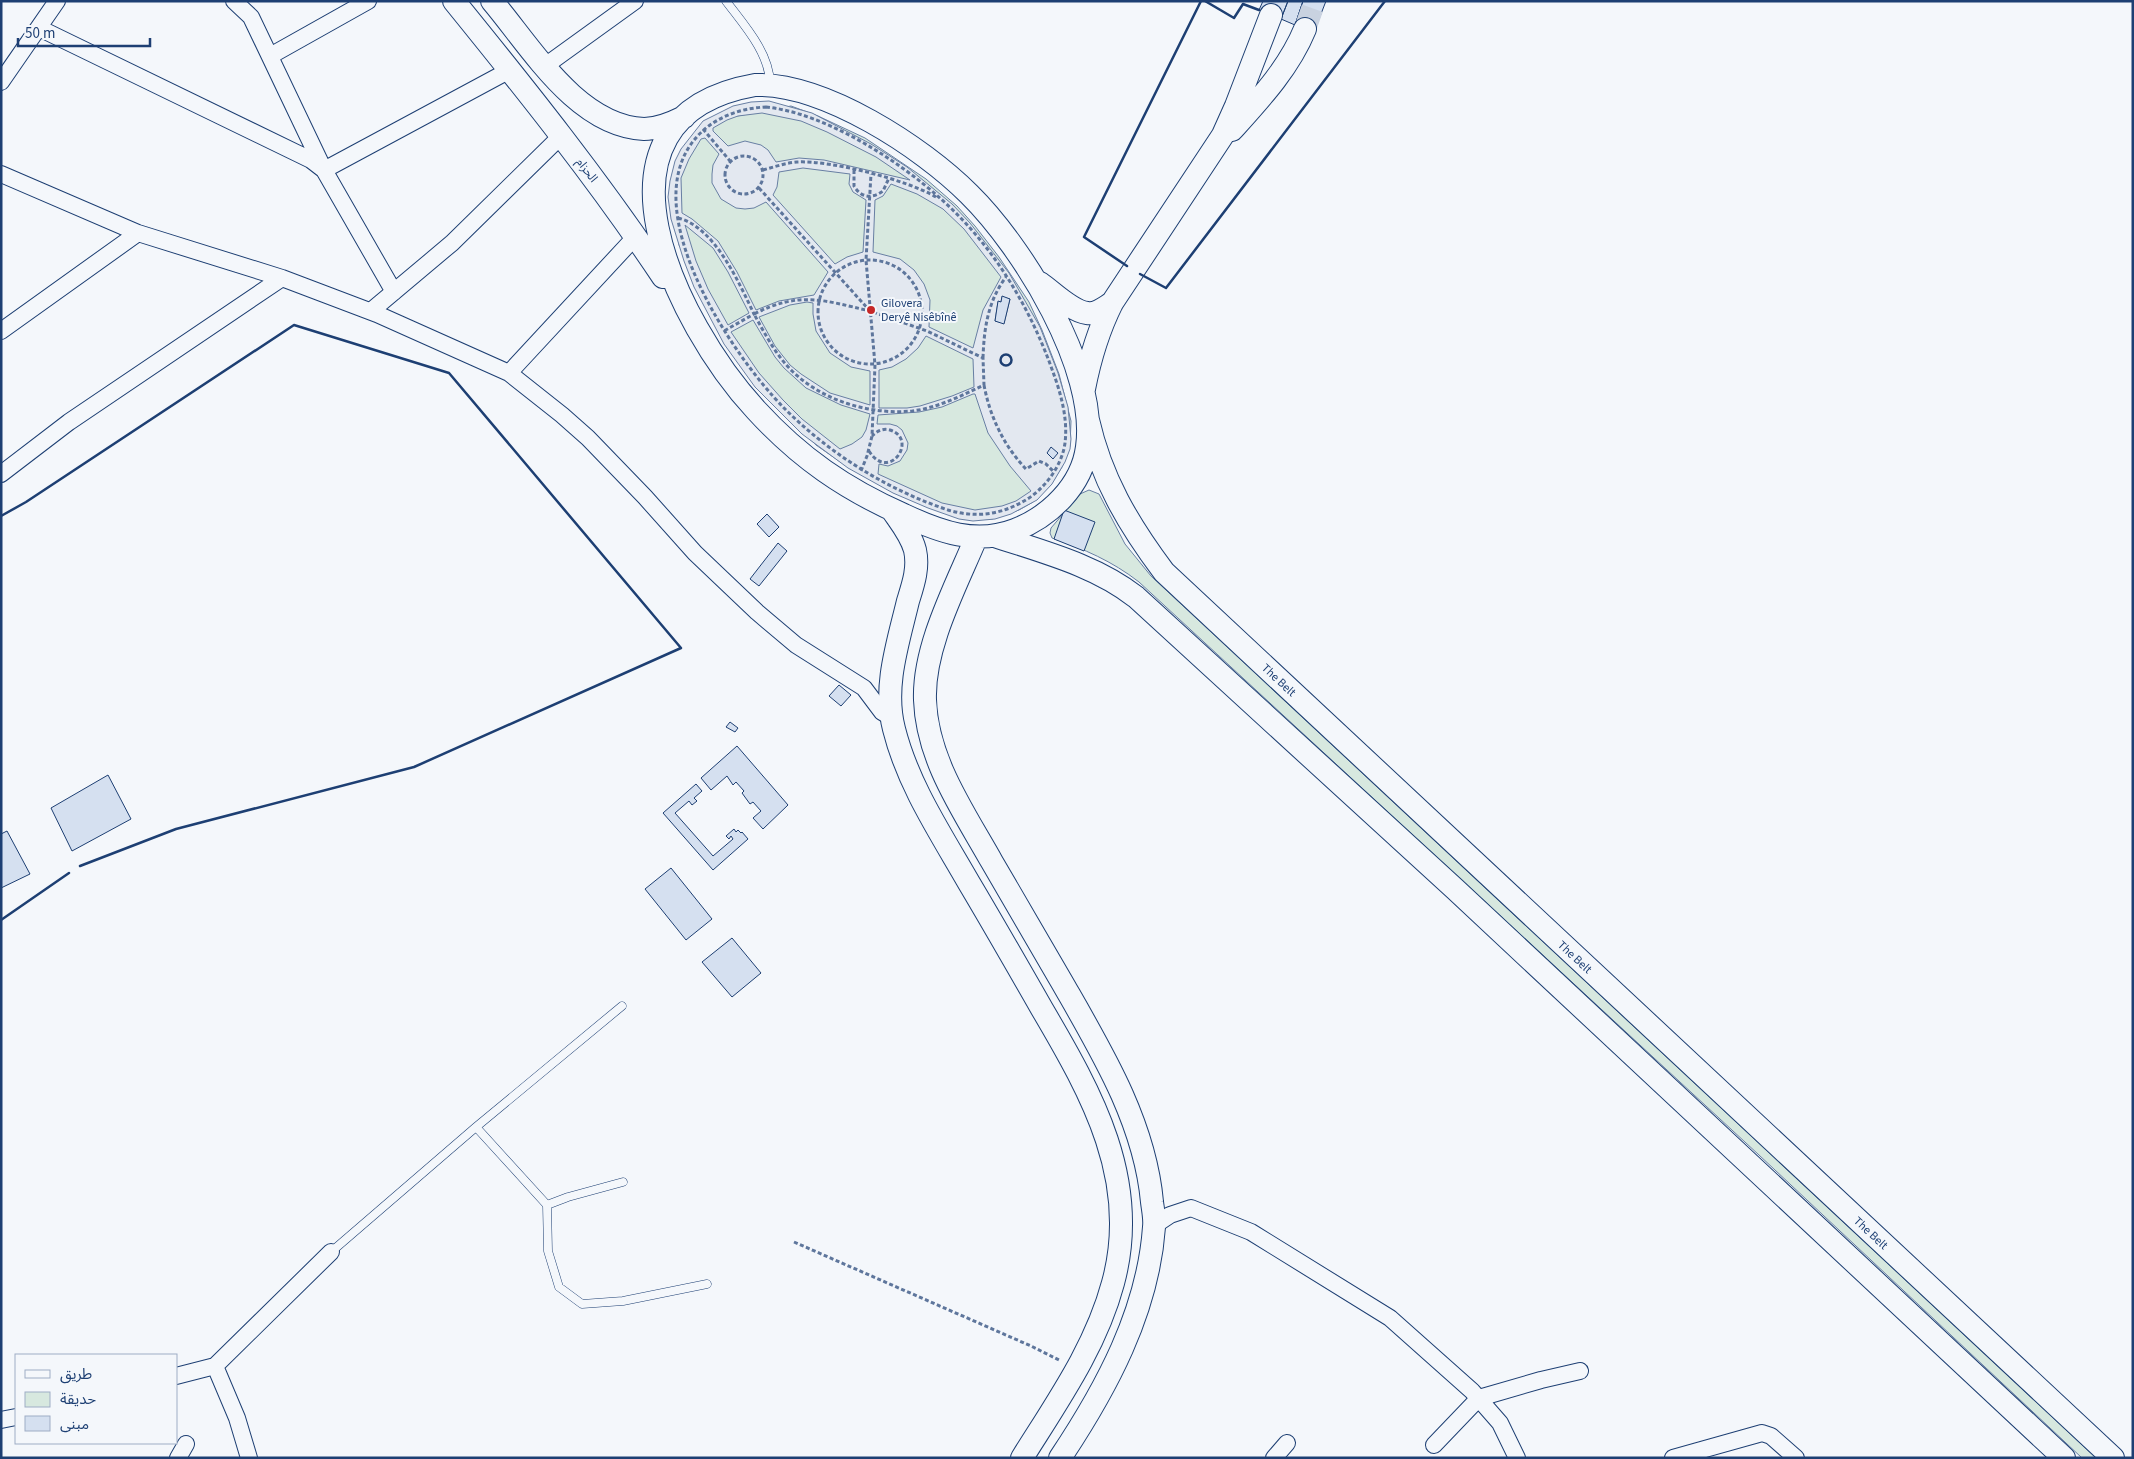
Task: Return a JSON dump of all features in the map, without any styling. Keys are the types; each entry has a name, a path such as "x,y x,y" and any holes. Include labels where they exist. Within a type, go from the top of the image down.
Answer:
{"main road":[{"name":"الحزام","path":"454,1 510,70 636,236 708,347"},
{"path":"492,1 545,66 582,104 610,120 644,129 665,125 724,92 755,85 770,85 803,92 825,100 873,123 916,150 958,184 988,214 1034,278 1058,323 1083,394 1088,420 1087,449 1083,462 1064,497 1043,516 1027,525 985,537 937,633 927,674 925,700 929,728 936,752 951,789 1099,1047 1134,1120 1150,1177 1154,1225 1146,1276 1128,1338 1102,1389 1060,1458"},
{"path":"1083,394 1094,342 1112,303 1223,135 1271,15"},
{"path":"1211,153 1271,86 1296,50 1305,29"},
{"path":"687,114 671,134 660,154 652,190 662,250 681,297 708,347 737,389 767,422 805,458 851,489 891,510 938,530 961,536 985,537 1070,561 1121,585 1462,896 2064,1458"},
{"path":"1034,278 1071,306 1088,314 1097,312 1112,303"},
{"name":"The Belt","path":"1088,420 1094,449 1109,484 1133,528 1164,572 2113,1458"},
{"path":"891,510 911,538 916,562 890,681 892,718 899,748 924,805 1083,1080 1106,1132 1113,1158 1120,1204 1121,1231 1119,1257 1105,1308 1077,1370 1022,1458"}],"street":[{"path":"1,82 57,1"},
{"path":"234,1 252,17 324,170 394,292"},
{"path":"270,56 368,1"},
{"path":"545,66 635,1"},
{"path":"39,28 311,160 324,170"},
{"path":"324,170 510,70"},
{"path":"371,311 452,243 561,136"},
{"path":"1,174 138,233 282,278 371,311 509,373 588,438 645,497 694,553 757,612 796,644 864,688 882,712 892,718"},
{"path":"1,331 138,233"},
{"path":"509,373 636,236"},
{"path":"1,474 69,422 282,278"},
{"path":"1154,1225 1170,1215 1191,1208 1251,1232 1390,1318 1479,1398 1500,1423 1517,1458"},
{"path":"178,1375 215,1366 331,1252"},
{"path":"215,1366 237,1418 249,1458"},
{"path":"1434,1445 1479,1398 1580,1371"},
{"path":"1,1420 15,1416"},
{"path":"1673,1458 1762,1433 1771,1436 1796,1458"},
{"path":"1274,1458 1287,1443"}],"lane":[{"path":"726,1 764,57 769,68 770,85"},
{"path":"331,1252 476,1127 622,1006"},
{"path":"476,1127 547,1205 548,1251 559,1288 582,1304 622,1301 707,1284"},
{"path":"547,1205 568,1197 623,1182"}],"path":[{"path":"758,108 772,108 797,113 853,138 902,167 943,201 971,229 1024,305 1038,332 1058,388 1064,412 1065,445 1053,471 1039,490 1017,505 991,514 972,515 932,504 861,470 820,441 783,406 755,375 724,331 695,273 684,243 678,218 675,192 681,162 689,147 704,130 732,114 758,108"},
{"path":"687,114 730,160"},
{"path":"736,156 751,156 758,160 763,170 763,181 759,188 747,194 733,191 728,186 724,173 730,160 736,156"},
{"path":"763,170 804,162 832,165 888,178 929,192 943,201"},
{"path":"854,170 854,186 861,195 870,197 883,191 888,178"},
{"path":"851,489 869,450 872,436 875,365 866,260 871,174"},
{"path":"759,188 870,311"},
{"path":"678,218 690,222 719,250 778,354 801,379 812,387 835,399 873,410 913,411 940,404 984,385"},
{"path":"866,260 891,264 906,273 916,286 922,303 923,321 917,337 906,351 892,361 875,365 857,364 841,356 828,344 820,329 817,312 828,280 841,268 857,261 866,260"},
{"path":"1006,277 994,295 986,323 983,358 984,385 990,411 1018,460 1026,469 1038,461 1046,464 1053,471"},
{"path":"724,331 770,307 788,301 820,299 870,311 920,328 983,358"},
{"path":"869,450 876,460 887,462 897,458 902,448 900,438 892,431 882,430 872,436"},
{"path":"794,1242 1032,1346 1077,1370"}],"green space":[{"path":"791,106 818,116 865,138 926,179 957,206 975,226 999,257 1029,302 1059,374 1071,421 1070,446 1062,467 1050,486 1033,502 1019,510 992,519 964,519 839,461 816,445 770,400 679,245 670,191 705,122"},
{"path":"1089,490 1099,494 1125,544 1151,576 2096,1458 2082,1458 1759,1155 1139,582 1097,556 1052,538 1051,528 1080,494"}],"shaded area":[{"path":"769,101 812,113 871,144 907,167 952,204 970,223 1009,273 1040,327 1058,373 1068,407 1070,449 1052,484 1037,500 1011,514 995,519 973,521 959,519 893,493 848,468 802,434 755,387 724,344 694,287 684,261 671,219 668,197 675,161 681,149 703,121 733,106","holes":["762,113 801,121 876,157 910,180 824,160 799,158 776,162 768,150 761,145 745,141 728,146 713,131 713,128 738,116","705,138 719,154 713,165 712,183 721,199 736,208 745,209 754,208 766,202 828,272 814,295 779,301 756,310 737,272 718,241 682,213 681,178 689,159 701,139","803,168 850,174 849,184 853,192 866,200 863,252 847,257 835,264 773,195 777,187 779,172","891,184 917,194 943,209 964,229 1001,277 983,310 973,348 929,327 930,300 924,284 914,270 900,259 873,252 875,200 883,196","685,225 713,248 749,313 728,325 708,289 696,261","1002,297 1010,299 1004,323 995,321 998,302 1001,302","807,302 813,303 816,331 830,353 851,367 870,371 870,405 830,393 801,374 790,365 775,346 759,317 790,305","753,320 775,357 806,388 841,405 870,414 866,430 862,437 840,449 802,419 759,373 731,332","926,336 973,359 974,387 920,406 879,408 879,370 892,367 906,359 918,348","975,394 988,433 1010,466 1031,491 1016,501 1002,506 975,510 942,503 878,474 879,464 888,466 900,461 907,450 908,443 902,430 897,426 877,424 878,415 919,412 942,407"]}],"building":[{"path":"1263,1 1288,1 1281,19 1259,10"},
{"path":"1288,1 1303,1 1295,25 1281,19"},
{"path":"1303,1 1326,1 1314,32 1295,25"},
{"path":"1002,296 1010,299 1004,324 995,321 998,301 1001,302"},
{"path":"1051,447 1058,453 1053,459 1047,453"},
{"path":"1064,510 1095,522 1084,551 1054,539"},
{"path":"767,514 779,527 769,537 757,524"},
{"path":"778,543 787,551 759,586 750,579"},
{"path":"839,685 851,695 841,706 829,696"},
{"path":"730,722 738,728 735,732 726,727"},
{"path":"737,746 788,805 763,829 753,818 761,811 753,802 750,804 742,793 744,791 736,782 733,785 727,776 711,790 701,778"},
{"path":"108,775 131,819 72,851 51,808"},
{"path":"696,784 702,791 694,798 697,801 692,805 689,801 675,813 713,856 733,839 731,836 729,839 726,836 734,829 736,832 738,830 742,832 748,839 713,870 663,813"},
{"path":"7,831 30,874 1,888 1,834"},
{"path":"671,868 712,919 686,940 645,889"},
{"path":"732,938 761,973 732,997 702,962"}],"tunnel":[{"path":"1305,29 1315,1"}],"wall":[{"path":"1127,266 1084,237 1201,1"},
{"path":"1205,1 1234,18 1243,4 1259,10"},
{"path":"1140,274 1166,288 1385,1"},
{"path":"1,516 26,502 294,325 449,373 681,648 414,767 176,829 80,866"},
{"path":"1004,355 1008,355 1011,360 1010,364 1004,365 1001,362 1001,358 1004,355"},
{"path":"1,920 69,873"}],"place":[{"name":"Gilovera Deryê Nisêbînê","path":"871,310"}]}
